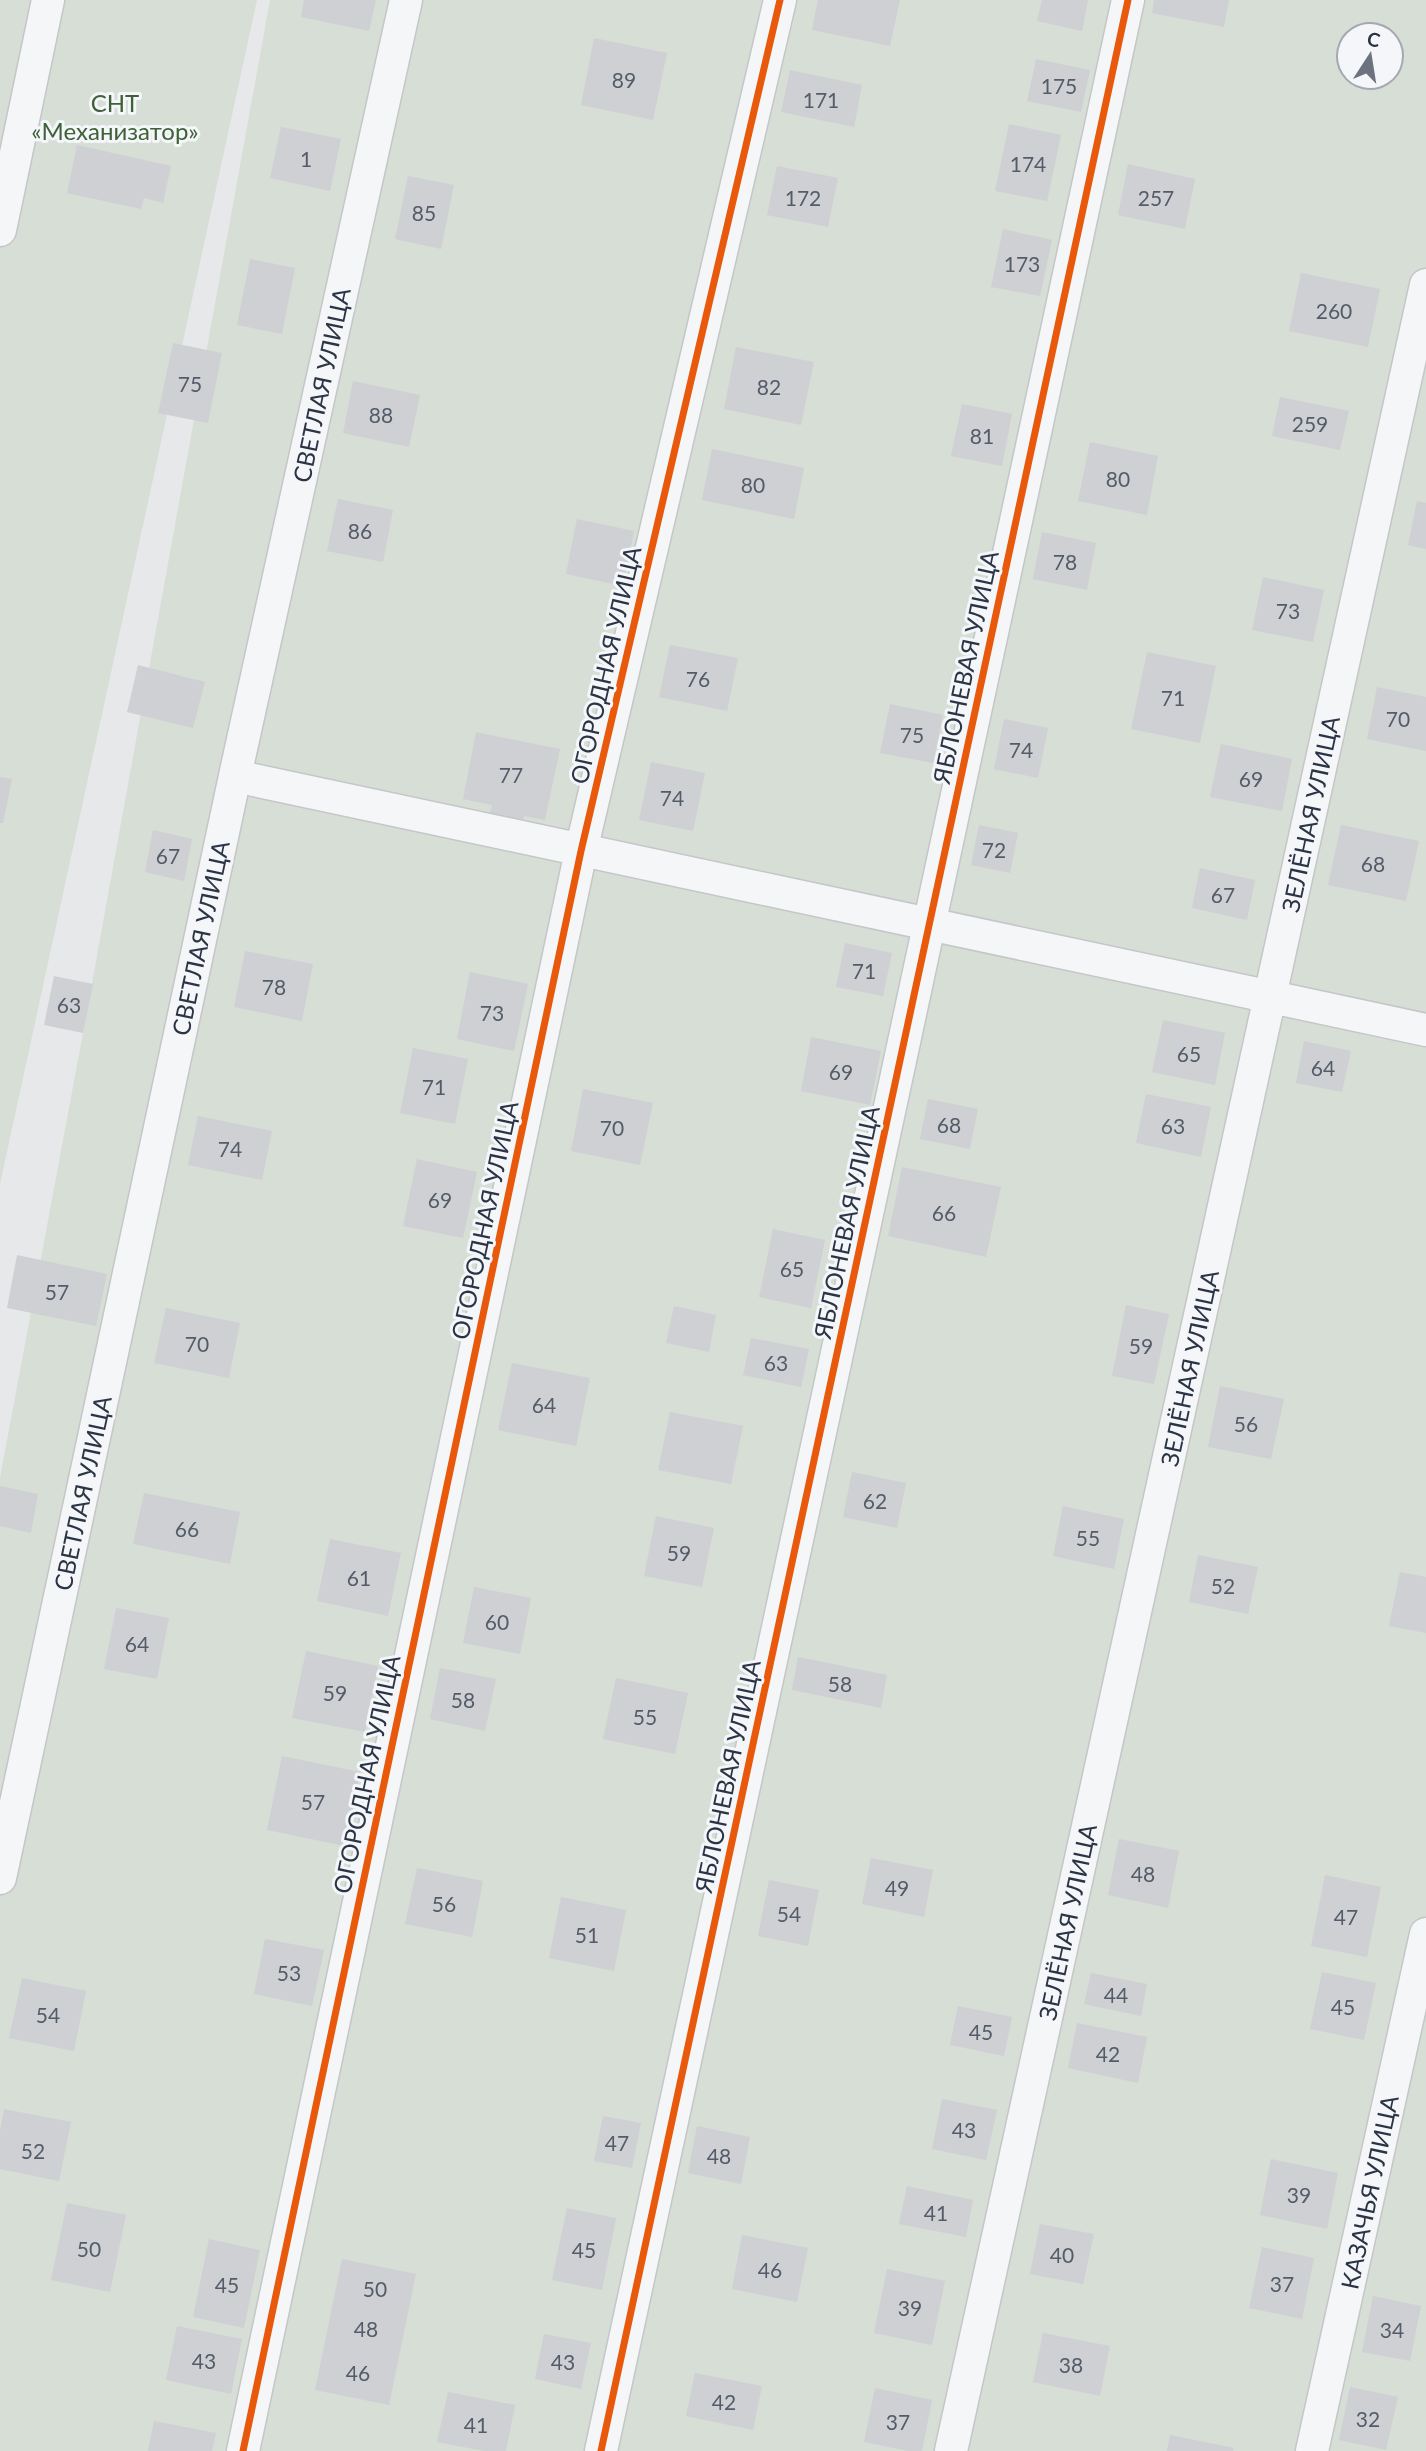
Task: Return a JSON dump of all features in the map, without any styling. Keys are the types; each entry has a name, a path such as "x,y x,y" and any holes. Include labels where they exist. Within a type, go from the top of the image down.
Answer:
{"street":[{"path":"0,230 48,0"},
{"name":"СВЕТЛАЯ УЛИЦА","path":"0,1878 235,776 406,0"},
{"name":"ОГОРОДНАЯ УЛИЦА","path":"243,2451 581,851 780,0"},
{"name":"ЯБЛОНЕВАЯ УЛИЦА","path":"601,2451 1128,0"},
{"name":"ЗЕЛЁНАЯ УЛИЦА","path":"951,2451 1426,285"},
{"path":"235,776 1426,1030"},
{"name":"КАЗАЧЬЯ УЛИЦА","path":"1312,2451 1426,1934"}],"green space":[{"name":"СНТ «Механизатор»","path":"0,0 257,0 0,1184"},
{"path":"270,0 1426,0 1426,2451 0,2451 0,1478"}],"building":[{"path":"304,0 376,0 369,31 301,17"},
{"path":"818,0 900,0 890,46 812,30"},
{"path":"1042,0 1088,0 1082,31 1037,21"},
{"path":"1154,0 1229,0 1224,27 1152,13"},
{"path":"594,38 667,53 653,120 581,105"},
{"path":"1036,59 1090,70 1081,112 1027,101"},
{"path":"790,70 862,85 854,127 781,112"},
{"path":"1009,124 1061,135 1047,201 995,191"},
{"path":"281,127 341,139 330,191 270,178"},
{"path":"77,145 171,166 163,203 144,198 141,209 67,193"},
{"path":"1128,164 1195,179 1185,229 1118,215"},
{"path":"777,166 838,178 828,227 767,215"},
{"path":"408,176 454,185 441,249 395,239"},
{"path":"1003,229 1052,240 1040,296 991,287"},
{"path":"250,259 295,268 282,334 237,325"},
{"path":"1301,273 1380,289 1368,347 1289,331"},
{"path":"173,343 222,353 208,423 158,413"},
{"path":"736,347 814,362 801,425 724,409"},
{"path":"353,381 420,395 409,447 343,433"},
{"path":"1280,397 1349,411 1340,450 1272,436"},
{"path":"962,404 1012,414 1002,466 951,456"},
{"path":"1090,442 1158,456 1147,515 1078,501"},
{"path":"712,449 804,468 794,519 702,500"},
{"path":"338,499 393,510 383,562 327,551"},
{"path":"1417,501 1426,503 1426,549 1408,545"},
{"path":"577,519 634,531 623,586 566,574"},
{"path":"1042,532 1096,543 1087,590 1033,579"},
{"path":"1263,577 1324,590 1313,642 1252,630"},
{"path":"670,645 738,658 727,711 659,697"},
{"path":"1147,652 1216,666 1200,743 1131,729"},
{"path":"138,665 205,682 193,728 127,712"},
{"path":"1377,687 1426,697 1426,751 1367,739"},
{"path":"890,704 943,715 933,763 880,753"},
{"path":"1004,719 1048,728 1038,778 994,769"},
{"path":"476,732 560,749 545,820 524,816 522,824 489,817 492,805 463,799"},
{"path":"1221,744 1292,759 1282,811 1210,797"},
{"path":"651,762 705,773 693,831 639,820"},
{"path":"0,777 12,779 3,823 0,823"},
{"path":"979,825 1018,833 1010,873 971,865"},
{"path":"1341,825 1419,841 1406,901 1328,885"},
{"path":"153,830 192,839 184,881 145,872"},
{"path":"1200,868 1255,880 1247,920 1192,908"},
{"path":"845,943 892,953 883,996 836,987"},
{"path":"245,951 313,964 302,1021 234,1007"},
{"path":"470,972 528,984 514,1051 457,1039"},
{"path":"54,976 93,984 83,1033 44,1025"},
{"path":"1163,1020 1225,1033 1215,1085 1152,1072"},
{"path":"811,1037 881,1051 870,1105 801,1091"},
{"path":"1304,1041 1351,1051 1342,1092 1296,1083"},
{"path":"413,1048 468,1059 455,1124 400,1113"},
{"path":"583,1089 653,1103 640,1165 571,1151"},
{"path":"1146,1094 1211,1107 1201,1157 1136,1143"},
{"path":"928,1099 978,1109 970,1149 920,1139"},
{"path":"198,1116 272,1131 262,1180 188,1165"},
{"path":"417,1159 477,1172 463,1238 403,1226"},
{"path":"902,1167 1001,1187 986,1257 888,1236"},
{"path":"773,1229 825,1240 811,1308 759,1297"},
{"path":"17,1255 107,1274 96,1326 7,1308"},
{"path":"1126,1305 1169,1314 1154,1384 1112,1376"},
{"path":"674,1306 716,1315 709,1352 666,1343"},
{"path":"166,1308 240,1323 229,1378 154,1363"},
{"path":"751,1338 809,1349 801,1387 743,1375"},
{"path":"512,1363 590,1378 576,1446 498,1430"},
{"path":"1220,1386 1284,1399 1271,1459 1208,1447"},
{"path":"670,1412 743,1426 731,1484 658,1470"},
{"path":"852,1472 906,1483 897,1528 843,1517"},
{"path":"0,1486 38,1494 31,1533 0,1526"},
{"path":"144,1493 240,1512 230,1564 133,1544"},
{"path":"1063,1506 1124,1519 1114,1569 1053,1556"},
{"path":"656,1516 714,1528 702,1587 644,1576"},
{"path":"330,1539 401,1553 388,1616 317,1601"},
{"path":"1198,1555 1258,1567 1248,1614 1189,1602"},
{"path":"1400,1572 1426,1577 1426,1633 1389,1626"},
{"path":"474,1587 531,1598 520,1654 463,1643"},
{"path":"116,1608 169,1618 157,1679 104,1669"},
{"path":"306,1651 378,1666 365,1732 292,1718"},
{"path":"798,1657 887,1675 881,1708 792,1690"},
{"path":"440,1668 496,1679 485,1731 430,1719"},
{"path":"616,1678 688,1693 675,1754 603,1739"},
{"path":"282,1756 360,1772 345,1846 267,1830"},
{"path":"1119,1839 1179,1851 1168,1908 1108,1895"},
{"path":"871,1858 933,1870 924,1917 862,1904"},
{"path":"417,1868 483,1881 472,1937 405,1924"},
{"path":"1325,1875 1381,1887 1367,1957 1311,1946"},
{"path":"769,1880 819,1890 808,1946 758,1936"},
{"path":"561,1897 626,1910 614,1971 549,1958"},
{"path":"265,1939 324,1950 312,2006 254,1994"},
{"path":"1322,1972 1376,1983 1364,2040 1310,2029"},
{"path":"1091,1973 1147,1984 1141,2016 1084,2004"},
{"path":"22,1978 86,1991 74,2051 9,2038"},
{"path":"958,2006 1012,2017 1004,2056 950,2045"},
{"path":"1077,2023 1147,2037 1138,2083 1068,2068"},
{"path":"942,2099 997,2110 986,2160 932,2149"},
{"path":"4,2109 71,2122 59,2181 0,2169 0,2131"},
{"path":"603,2116 641,2123 632,2168 594,2161"},
{"path":"697,2126 750,2137 741,2184 688,2173"},
{"path":"1271,2159 1338,2173 1327,2229 1260,2215"},
{"path":"907,2186 973,2200 966,2237 899,2224"},
{"path":"67,2203 126,2215 110,2292 51,2280"},
{"path":"567,2208 616,2218 602,2290 552,2280"},
{"path":"1040,2224 1094,2234 1083,2284 1030,2274"},
{"path":"742,2235 808,2248 797,2302 732,2289"},
{"path":"209,2239 260,2250 244,2328 193,2317"},
{"path":"1262,2247 1314,2258 1302,2319 1249,2308"},
{"path":"342,2259 416,2274 389,2405 315,2390"},
{"path":"887,2269 945,2281 932,2345 874,2333"},
{"path":"1373,2296 1421,2306 1410,2361 1362,2352"},
{"path":"177,2326 242,2339 231,2394 166,2380"},
{"path":"1043,2333 1110,2346 1100,2396 1033,2382"},
{"path":"544,2334 591,2343 581,2389 535,2379"},
{"path":"695,2373 762,2386 753,2430 686,2416"},
{"path":"1350,2387 1398,2397 1386,2450 1339,2440"},
{"path":"875,2388 932,2400 922,2451 908,2451 864,2442"},
{"path":"448,2392 515,2405 506,2451 484,2451 437,2442"},
{"path":"154,2421 216,2433 212,2451 148,2451"},
{"path":"1170,2435 1234,2448 1233,2451 1167,2451"}],"cycle path":[{"path":"243,2451 581,851 780,0"},
{"path":"601,2451 1128,0"}]}
